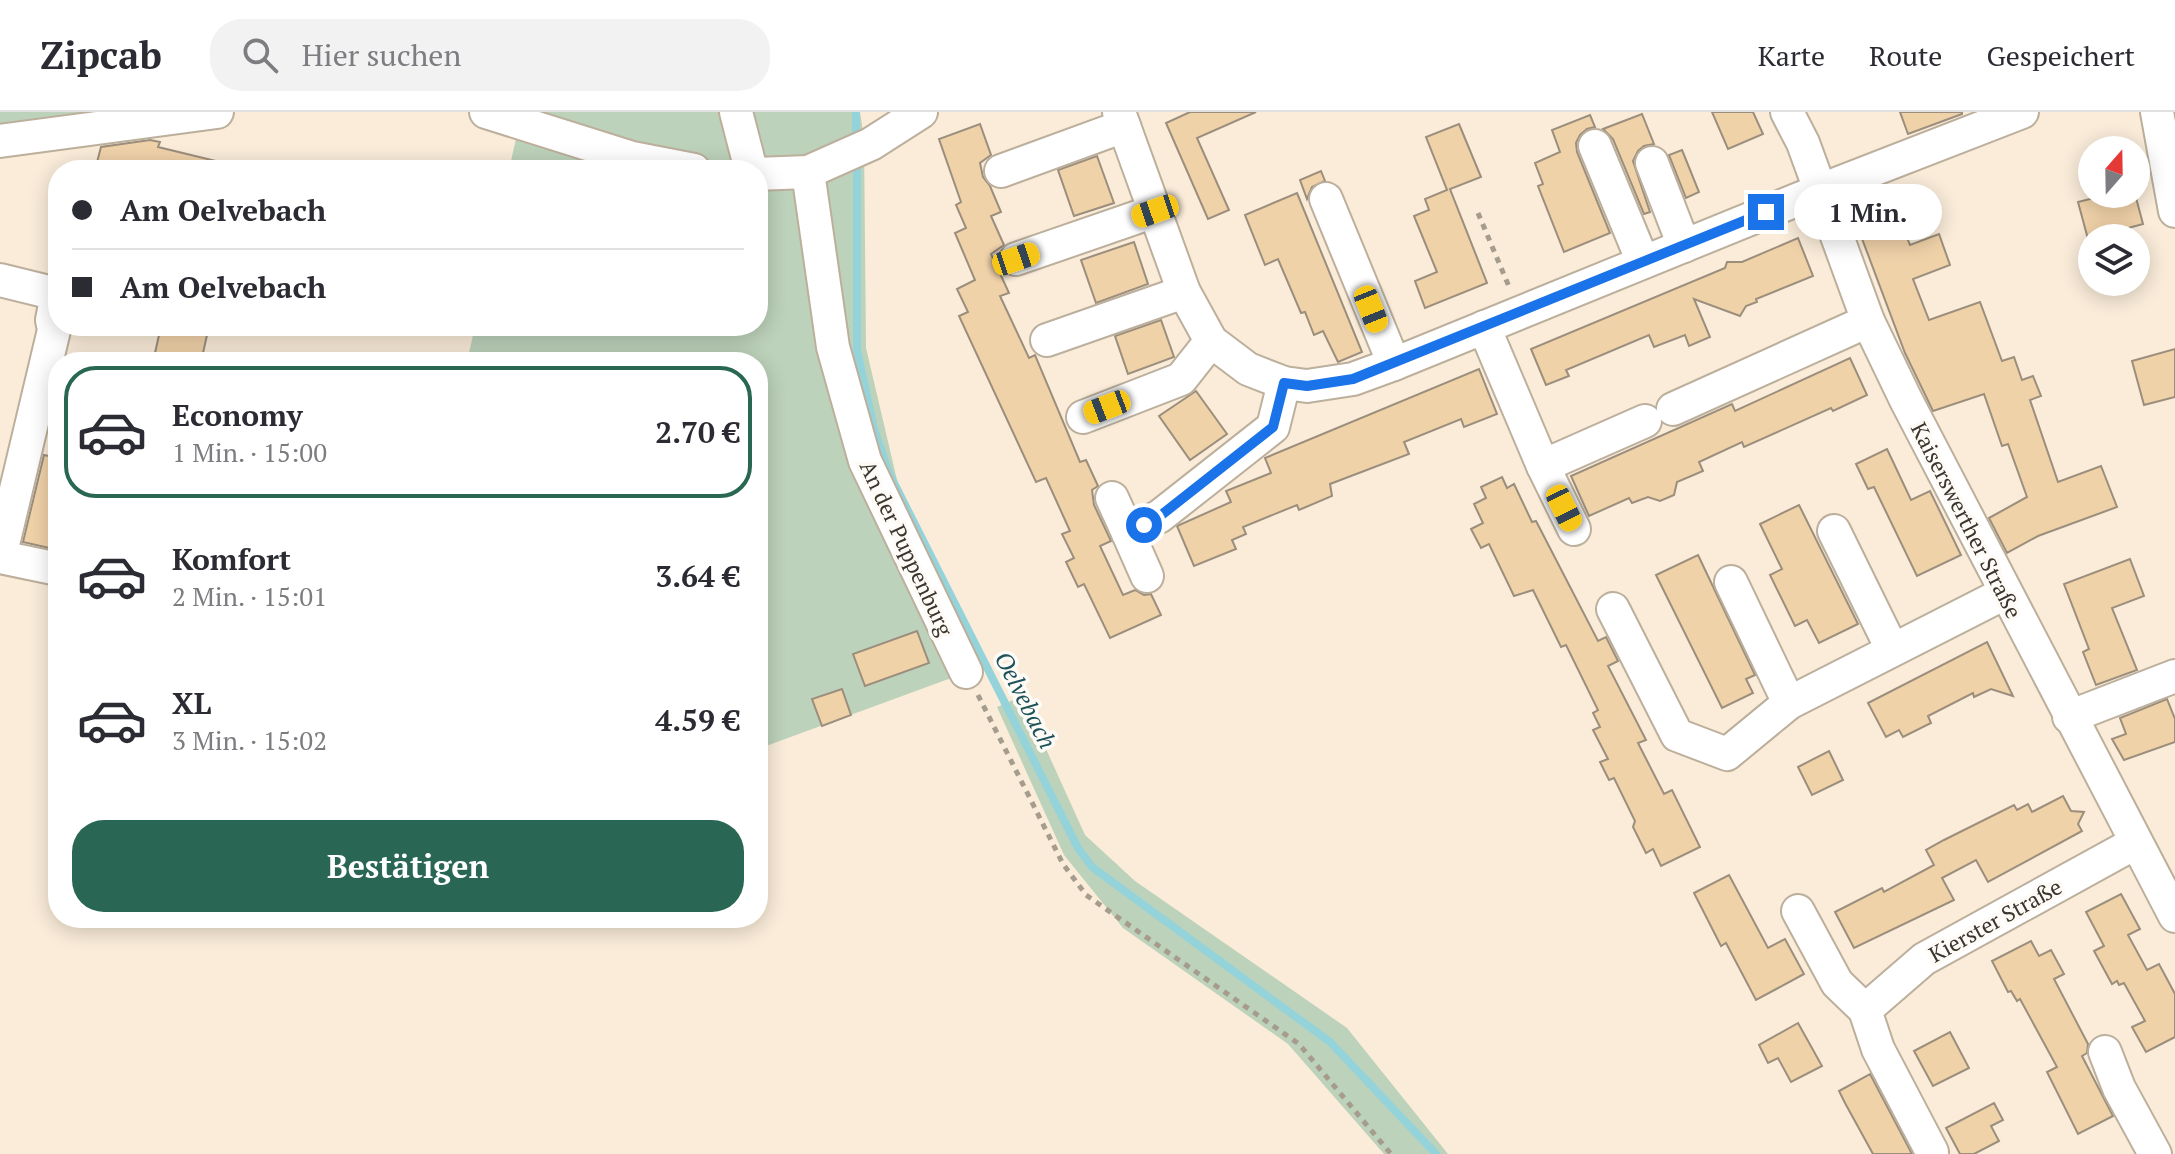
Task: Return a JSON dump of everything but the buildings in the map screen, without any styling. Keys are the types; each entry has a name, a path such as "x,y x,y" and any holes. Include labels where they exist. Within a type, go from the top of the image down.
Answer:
{"street":[{"path":"0,141 217,112"},
{"path":"486,112 642,160"},
{"path":"736,112 748,160"},
{"path":"768,174 808,172 871,144 921,112"},
{"name":"Kaiserswerther Straße","path":"1787,112 1803,143 1868,321 1906,400 2175,916"},
{"path":"1001,171 1121,119 1184,292 1211,341 1248,369 1284,383 1307,386 1353,379 1394,364 1821,190 2022,112"},
{"path":"2157,112 2175,211"},
{"path":"1595,146 1643,262"},
{"path":"1652,163 1684,246"},
{"name":"An der Puppenburg","path":"808,172 833,347 865,461 966,672"},
{"path":"1326,199 1394,364"},
{"path":"1016,259 1155,211"},
{"path":"0,280 48,292"},
{"path":"1047,340 1184,292"},
{"path":"1543,466 1868,321"},
{"path":"1484,327 1543,466 1574,529"},
{"path":"1083,417 1181,379 1211,341"},
{"path":"48,355 0,557 48,567"},
{"path":"1128,533 1160,516 1273,427 1284,383"},
{"path":"1112,498 1147,576"},
{"path":"1834,531 1892,649"},
{"path":"1731,582 1789,703"},
{"path":"1613,609 1677,735 1727,754 1789,703 2005,593"},
{"path":"2069,717 2175,676"},
{"name":"Kierster Straße","path":"1865,1010 1924,959 2135,843"},
{"path":"1798,911 1837,983 1865,1010 1878,1049 1932,1152"},
{"path":"2105,1052 2119,1088 2155,1154"}],"path":[{"path":"1478,213 1520,312"},
{"path":"966,672 1063,864 1086,895 1299,1044 1391,1154"}],"green space":[{"path":"0,112 140,112 0,132"},
{"path":"510,112 860,112 864,138 866,348 905,514 973,670 768,745 768,352 469,352 473,336 768,336 768,160 511,160 521,116"},
{"path":"1022,696 1085,835 1135,881 1347,1028 1448,1154 1384,1154 1288,1044 1123,928 1064,855 997,707"}],"waterway":[{"name":"Oelvebach","path":"856,112 856,142"},
{"name":"Oelvebach","path":"857,159 857,350 874,429 889,473 1078,848 1092,867 1330,1042 1436,1154"}],"route":[{"path":"1144,525 1160,516 1273,427 1284,383 1307,386 1353,379 1766,212"}]}
